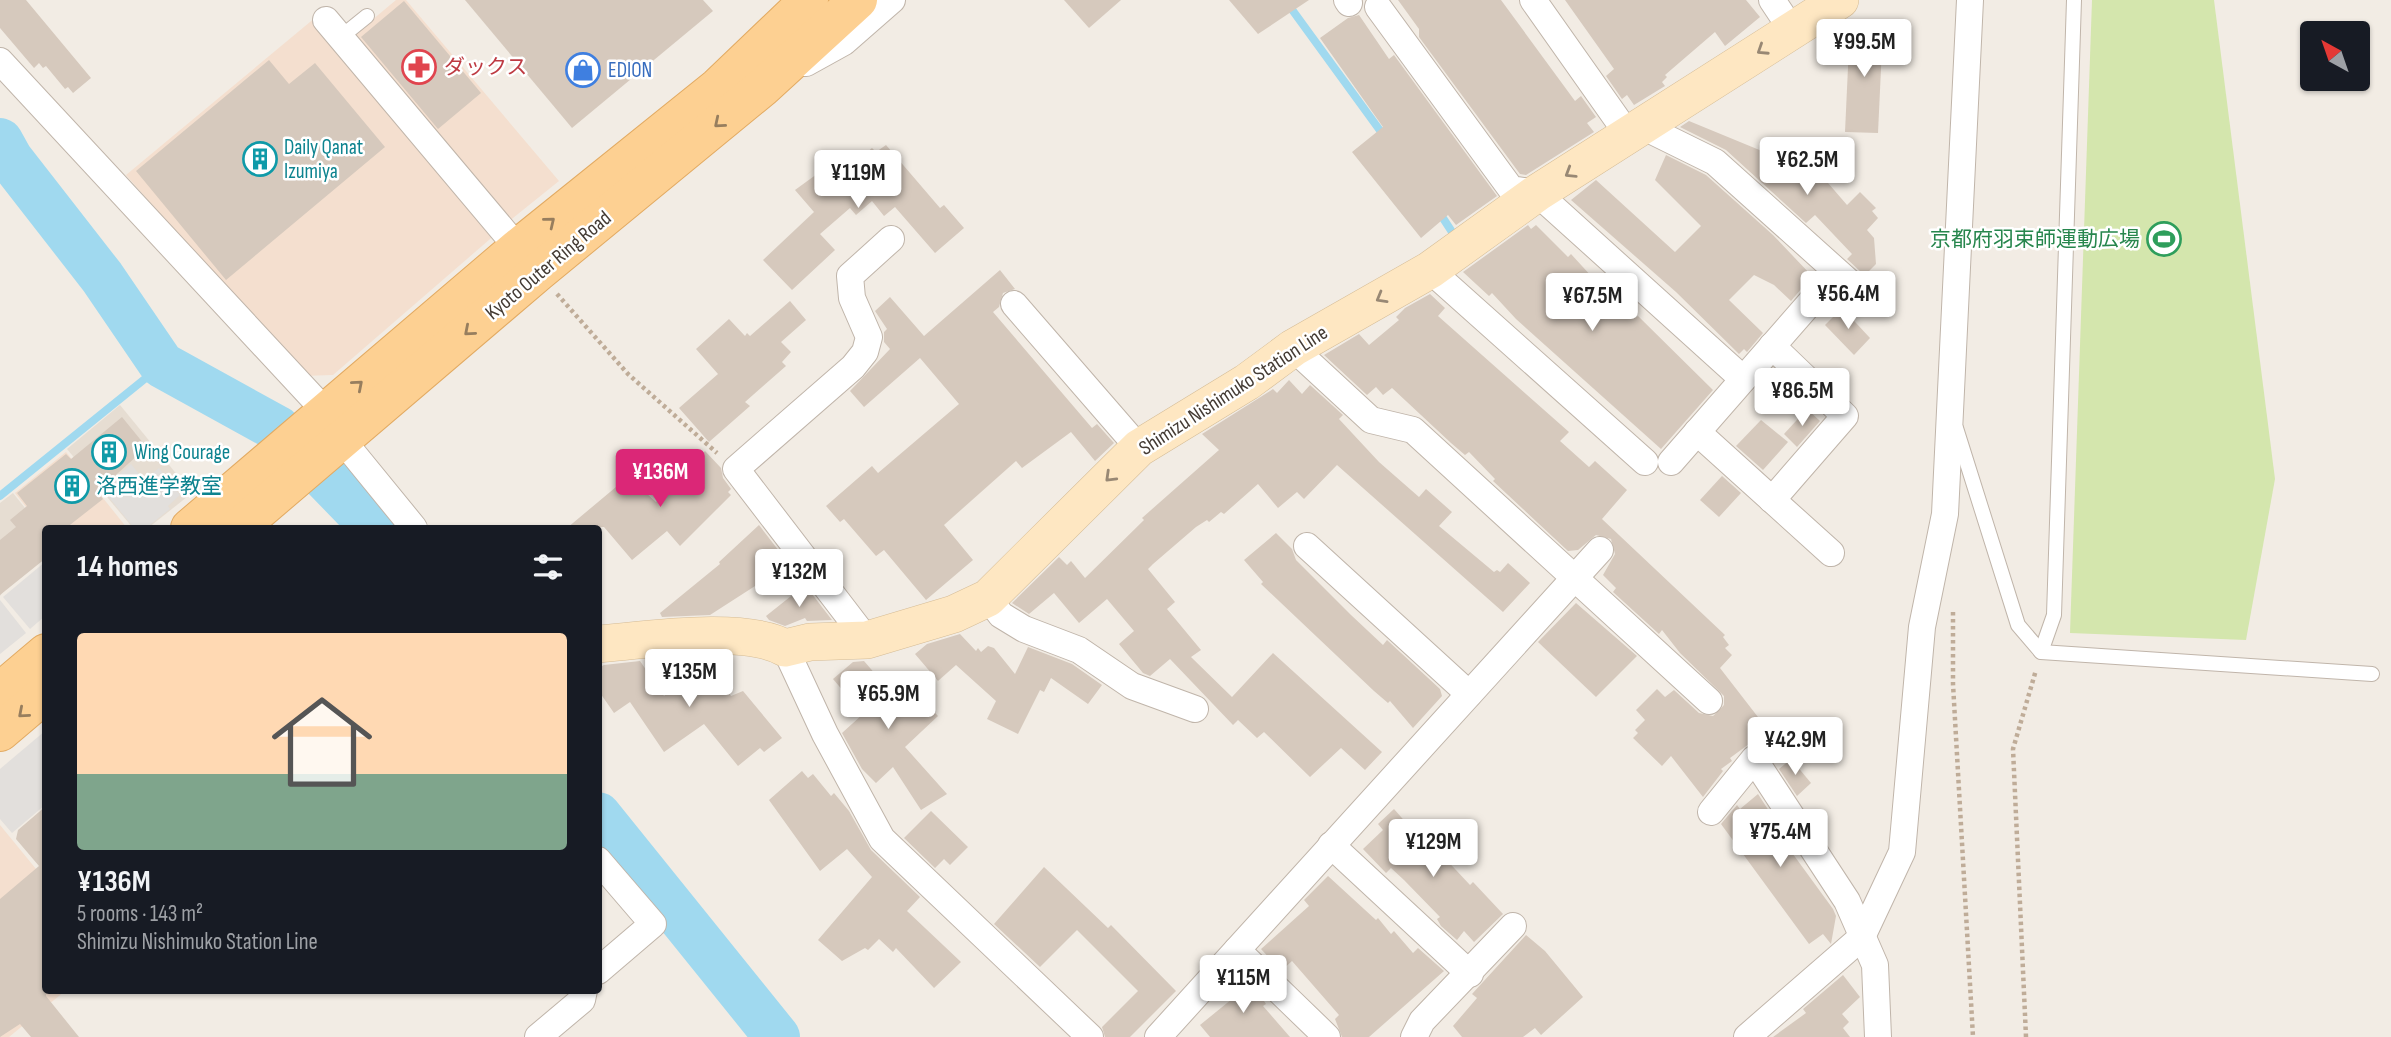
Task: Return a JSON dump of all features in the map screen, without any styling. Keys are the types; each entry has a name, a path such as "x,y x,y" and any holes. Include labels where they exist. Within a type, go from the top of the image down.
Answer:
{"main road":[{"name":"Kyoto Outer Ring Road","path":"195,525 284,469 325,434 528,260 809,0"},
{"name":"Kyoto Outer Ring Road","path":"528,260 763,87 858,0"},
{"name":"Shimizu Nishimuko Station Line","path":"602,644 717,636 773,641 785,648 810,642 867,640 954,614 988,598 1139,448 1247,382 1293,348 1430,270 1538,193 1840,0"},
{"name":"Kyoto Outer Ring Road","path":"240,525 284,469"},
{"path":"0,692 42,656"},
{"path":"0,732 42,696"}],"street":[{"path":"718,87 782,0"},
{"path":"763,87 844,42 892,0"},
{"path":"1533,0 1636,132 1715,162 1861,293"},
{"path":"1772,0 1792,30"},
{"path":"1747,1037 1862,937 1902,852 1922,627 1945,514 1969,0"},
{"path":"1378,7 1511,188 1538,193 1743,379"},
{"path":"334,29 528,260"},
{"path":"0,61 325,434 411,525"},
{"path":"867,640 736,469 853,367 865,352 869,337 852,298 850,276 891,239"},
{"path":"1430,270 1658,462 1697,432 1837,272"},
{"path":"1014,304 1139,448"},
{"path":"1772,346 1846,416 1772,500"},
{"path":"1293,348 1371,420 1413,430 1709,701"},
{"path":"1697,432 1830,553"},
{"path":"1307,547 1469,694"},
{"path":"1158,1037 1600,550"},
{"path":"988,598 1000,615 1024,629 1079,650 1132,686 1195,709"},
{"path":"785,648 825,734 883,839 1090,1037"},
{"path":"1711,812 1754,759 1847,901 1875,965 1878,1037"},
{"path":"1331,845 1470,974"},
{"path":"602,865 653,924 602,968"},
{"path":"1414,1037 1422,1021 1470,974 1513,926"},
{"path":"1237,950 1327,1037"},
{"path":"538,1037 582,1000 583,994"}],"lane":[{"path":"2041,652 2054,615 2074,0"},
{"path":"334,29 367,16"},
{"path":"1951,410 2018,625 2041,652 2372,674"}],"path":[{"path":"528,260 628,374 736,469"},
{"path":"1953,606 1954,684 1973,1037"},
{"path":"2026,1037 2013,749 2041,652"}],"shaded area":[{"path":"396,0 406,0 559,181 508,222 353,36"},
{"path":"316,17 497,233 333,375 302,376 126,175"},
{"path":"120,405 192,493 152,525 130,525 67,449"},
{"path":"66,452 125,525 42,525 42,527 15,493"},
{"path":"131,464 144,480 159,468 180,495 168,506 170,509 150,525 132,525 102,489"},
{"path":"13,493 42,529 42,537 0,596 0,503"},
{"path":"42,564 42,619 30,629 3,597"},
{"path":"0,600 26,633 0,654"},
{"path":"42,734 42,808 12,833 0,819 0,769"},
{"path":"0,825 42,876 42,994 61,994 9,1037 0,1037"}],"green space":[{"name":"京都府羽束師運動広場","path":"2092,0 2214,0 2275,479 2246,640 2070,633"}],"building":[{"path":"0,0 26,0 91,78 73,93 68,87 65,89 46,66 43,68 39,63 34,68 0,28"},
{"name":"EDION","path":"465,0 703,0 713,11 572,128"},
{"path":"1064,0 1121,0 1089,28"},
{"path":"1229,0 1309,0 1258,34"},
{"path":"1398,0 1501,0 1575,101 1581,96 1596,117 1587,123 1594,132 1526,175 1520,174 1419,37 1419,29"},
{"path":"1565,0 1746,0 1760,17 1725,46 1715,32 1665,75 1667,77 1662,82 1665,86 1634,105 1627,95 1622,99 1606,76 1614,69"},
{"name":"ダックス","path":"404,1 481,93 438,129 361,37"},
{"path":"1359,15 1389,59 1394,55 1497,196 1456,225 1448,215 1421,238 1352,152 1383,127 1320,38 1348,18"},
{"path":"1850,24 1883,26 1878,133 1845,132"},
{"name":"Daily Qanat Izumiya","path":"269,60 289,84 315,63 385,147 226,280 136,171"},
{"path":"1689,121 1774,156 1785,170 1794,163 1800,170 1804,167 1815,181 1822,176 1847,205 1860,192 1876,208 1872,211 1878,218 1867,230 1874,238 1876,264 1865,275 1862,273 1847,259 1852,254 1815,215 1806,223 1726,150 1680,127"},
{"path":"886,145 940,208 944,205 964,228 935,253 895,207 884,216 872,201 856,215 850,208 820,234 835,250 792,290 763,260 814,212 795,190 839,158 850,167 872,148 876,152"},
{"path":"1666,155 1706,175 1773,235 1812,276 1791,301 1774,285 1754,275 1729,300 1763,333 1747,352 1744,349 1739,354 1676,292 1571,200 1596,180 1675,252 1701,226 1655,180"},
{"path":"1528,225 1531,229 1536,225 1568,257 1571,254 1604,290 1635,318 1638,316 1713,390 1661,449 1516,319 1492,293 1489,296 1463,272"},
{"path":"1000,270 1015,289 1003,293 999,307 993,312 1092,428 1097,424 1114,443 1095,461 1071,432 1022,468 1016,461 944,525 973,560 926,600 884,550 876,556 844,519 840,522 826,506 872,466 878,473 959,404 920,358 864,407 850,391 890,349 884,342 884,332 887,329 875,311 890,297 924,336"},
{"path":"1430,294 1445,308 1438,316 1569,432 1560,441 1589,467 1595,461 1627,490 1602,519 1725,635 1723,637 1729,645 1725,648 1732,655 1720,668 1768,730 1730,758 1732,761 1721,769 1723,771 1703,797 1671,756 1662,766 1633,738 1638,733 1635,730 1645,720 1636,710 1657,689 1665,697 1674,690 1699,713 1713,716 1724,705 1724,696 1680,653 1662,630 1659,634 1613,592 1616,588 1603,575 1615,554 1611,539 1596,535 1578,550 1568,551 1493,481 1495,479 1469,452 1465,455 1392,388 1383,395 1376,387 1367,395 1324,355 1359,334 1369,345 1399,320 1396,317 1405,308"},
{"path":"790,301 806,320 781,342 791,352 782,362 786,366 745,402 750,406 709,442 679,408 718,374 696,349 729,319 745,336 747,333 750,336"},
{"path":"1842,308 1870,338 1854,355 1825,325"},
{"path":"1289,380 1302,394 1310,385 1343,415 1339,419 1379,462 1419,497 1426,489 1452,512 1439,526 1494,572 1500,572 1508,563 1530,583 1503,612 1337,465 1304,499 1297,492 1278,508 1258,484 1224,514 1221,512 1209,522 1207,520 1196,527 1153,564 1148,569 1175,602 1167,609 1201,650 1191,657 1232,697 1273,653 1382,752 1365,770 1341,748 1310,777 1264,732 1257,738 1238,720 1233,725 1170,659 1150,676 1143,673 1119,644 1134,631 1107,599 1079,623 1054,593 1029,614 1012,603 1059,557 1067,565 1071,561 1085,578 1144,520 1142,518 1219,450 1202,434 1273,389 1277,393"},
{"path":"1807,409 1820,421 1797,447 1784,434"},
{"path":"122,417 144,444 136,450 139,454 97,492 103,499 70,525 42,525 42,561 0,595 0,540 16,527 10,520 27,506 17,493 66,454 71,459"},
{"path":"1761,420 1788,442 1763,470 1736,446"},
{"path":"705,451 721,468 723,478 731,489 728,492 731,495 680,546 667,531 632,560 602,525 571,525 622,482 630,491 637,485 656,502"},
{"path":"1722,476 1741,493 1719,517 1700,500"},
{"path":"759,525 789,564 710,615 662,617 660,613 720,564 719,562"},
{"path":"1276,533 1292,549 1296,560 1351,615 1383,645 1387,640 1440,689 1442,696 1413,728 1390,701 1388,703 1374,691 1261,584 1263,582 1244,560"},
{"path":"805,585 832,620 807,621 805,618 785,626 769,620 766,616"},
{"path":"1576,603 1637,656 1596,697 1538,642"},
{"path":"960,634 976,651 978,648 981,652 988,646 994,648 1015,674 1028,647 1072,664 1102,685 1088,704 1051,678 1044,692 1040,690 1018,734 987,719 996,701 956,665 938,681 915,654 927,644"},
{"path":"640,661 664,696 700,668 705,675 712,669 731,696 743,691 782,738 764,752 760,748 738,766 704,724 664,752 630,702 614,713 602,696 604,665"},
{"path":"864,661 889,690 893,687 903,698 912,689 938,716 905,747 947,794 921,810 893,767 876,783 862,769 842,733 863,714 833,679 853,662"},
{"path":"1791,759 1811,783 1797,796 1779,769"},
{"path":"802,771 808,778 813,774 831,796 834,793 849,811 871,850 920,897 907,911 961,962 934,988 896,948 893,952 879,939 868,950 865,948 842,961 818,940 872,877 847,849 820,871 769,800"},
{"path":"1758,794 1793,848 1790,850 1833,909 1836,916 1831,944 1823,934 1809,944 1721,824 1737,805 1740,809"},
{"path":"42,809 42,994 46,994 79,1037 31,1037 20,1024 0,1037 0,899 39,866 16,839 18,830"},
{"path":"1394,809 1423,842 1438,855 1440,853 1470,885 1473,882 1503,914 1474,942 1464,931 1457,940 1441,926 1437,919 1440,917 1404,880 1391,868 1386,873 1363,849 1383,830 1378,824"},
{"path":"931,811 968,847 950,865 944,859 935,868 904,838"},
{"path":"1044,867 1108,928 1111,925 1176,991 1130,1037 1105,1037 1102,1027 1138,991 1077,930 1040,967 994,924"},
{"path":"1328,876 1376,920 1378,918 1391,934 1394,931 1413,953 1418,948 1444,971 1369,1037 1342,1037 1335,1019 1339,1015 1292,961 1281,971 1261,949 1309,906 1304,900"},
{"path":"1526,935 1545,951 1583,997 1541,1035 1535,1028 1523,1037 1462,1037 1453,1026 1477,998 1472,994"},
{"path":"1239,974 1258,992 1266,1004 1263,1006 1290,1037 1210,1037 1200,1025 1232,999 1223,989"},
{"path":"1843,975 1860,997 1842,1014 1849,1022 1843,1028 1850,1037 1773,1037 1806,1013 1803,1009"}],"waterway":[{"path":"1285,0 1384,136"},
{"path":"0,141 10,159 102,277 162,365 278,429 371,525"},
{"path":"1439,212 1454,235"},
{"path":"0,496 162,365"},
{"path":"602,820 777,1037"}],"place":[{"name":"ダックス","path":"419,67"},
{"name":"EDION","path":"583,70"},
{"name":"Daily Qanat Izumiya","path":"260,159"},
{"name":"京都府羽束師運動広場","path":"2164,239"},
{"name":"Wing Courage","path":"109,452"},
{"name":"洛西進学教室","path":"72,486"}]}
